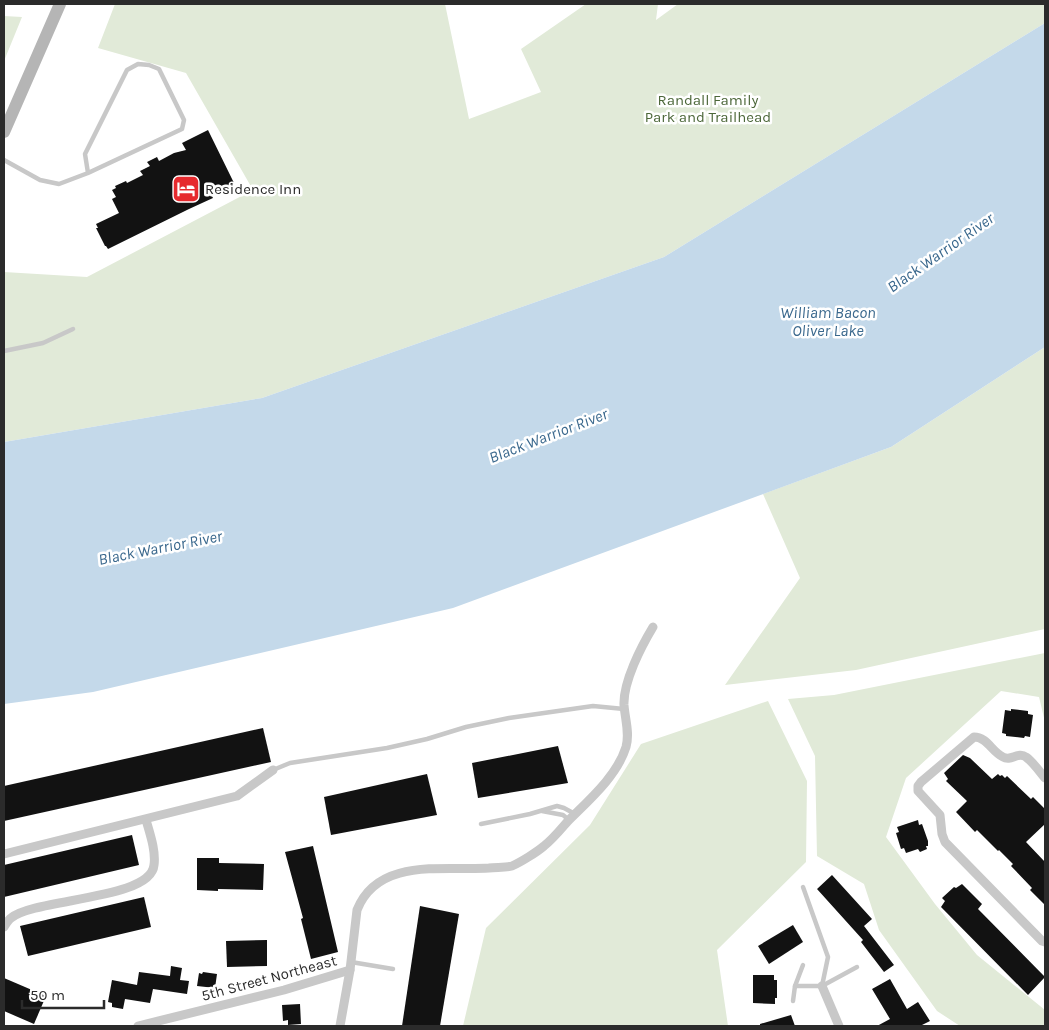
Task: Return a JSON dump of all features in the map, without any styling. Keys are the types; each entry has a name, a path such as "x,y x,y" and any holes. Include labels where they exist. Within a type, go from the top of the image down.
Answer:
{"main road":[{"path":"4,132 60,4"}],"street":[{"path":"340,1026 357,910 369,890 380,882 405,872 432,868 472,869 511,866 545,846 608,778 622,756 627,738 625,709 627,689 639,651 652,627"},
{"path":"1045,778 1026,757 1022,755 1008,759 1002,757 984,740 974,737 918,786 918,791 940,815 945,842 1045,942"},
{"path":"4,854 237,796 273,770"},
{"path":"4,927 12,917 28,910 103,894 138,884 151,875 154,866 152,841 146,820"},
{"name":"5th Street Northeast","path":"138,1026 284,990 350,966"},
{"path":"822,986 839,1026"}],"lane":[{"path":"4,160 40,180 59,184 88,173 182,129 184,120 159,70 149,65 138,64 127,70 85,154 88,173"},
{"path":"4,352 44,343 73,329"},
{"path":"273,770 290,762 387,748 427,739 466,727 509,718 593,706 625,709"},
{"path":"481,824 557,806 564,808 572,817"},
{"path":"542,811 572,817"},
{"path":"803,887 828,957 822,986"},
{"path":"794,1001 795,986 803,965"},
{"path":"350,966 393,969"},
{"path":"795,986 822,986 857,967"}],"green space":[{"name":"Randall Family Park and Trailhead","path":"115,4 445,4 469,119 541,92 521,49 586,4 658,4 656,20 678,4 1045,4 1045,23 664,257 262,398 4,442 4,272 87,277 253,190 186,73 98,48"},
{"path":"4,16 22,17 4,61"},
{"path":"1045,347 1045,629 856,670 725,685 800,578 763,494 891,447"},
{"path":"1045,653 1045,722 1039,697 1001,691 906,778 886,837 935,904 977,955 1045,1010 1045,1026 960,1026 937,1011 879,930 864,884 817,856 815,756 788,699 834,695"},
{"path":"768,701 807,781 806,862 717,950 728,1026 463,1026 486,928 590,825 641,744"}],"water":[{"name":"William Bacon Oliver Lake","path":"1045,23 1045,347 891,447 453,608 93,692 4,704 4,442 262,398 664,257"}],"building":[{"name":"Residence Inn","path":"208,130 234,183 216,193 212,196 213,198 108,249 96,228 98,228 96,224 119,213 112,199 116,197 112,190 116,188 115,186 126,181 127,183 143,175 140,171 150,166 147,162 157,157 159,161 174,153 186,150 182,143"},
{"path":"1011,709 1028,711 1028,714 1033,715 1030,737 1006,736 1006,734 1002,733 1005,710 1011,711"},
{"path":"263,728 271,762 4,821 4,786"},
{"path":"558,746 568,783 478,798 472,763"},
{"path":"963,755 970,758 992,779 998,774 1005,778 1007,776 1031,799 1033,797 1045,809 1045,824 1026,842 1045,862 1045,905 1011,866 1013,864 977,830 975,832 956,812 967,801 946,781 948,779 944,773"},
{"path":"427,774 437,815 331,835 324,797"},
{"path":"918,820 919,825 922,824 928,841 927,849 920,852 918,849 906,853 904,848 901,849 896,833 899,832 897,827"},
{"path":"132,835 139,865 4,897 4,865"},
{"path":"313,846 338,952 311,959 301,919 303,918 285,852"},
{"path":"197,858 219,858 219,863 264,864 263,890 197,890"},
{"path":"832,875 872,919 864,926 894,965 884,972 861,942 863,940 817,889"},
{"path":"962,884 982,904 978,909 1045,977 1028,995 941,907 945,901 942,898 954,887 956,888"},
{"path":"144,897 151,927 28,956 20,926"},
{"path":"420,906 459,914 440,1026 402,1026"},
{"path":"793,925 803,942 769,964 758,946"},
{"path":"267,940 267,966 227,967 226,941"},
{"path":"171,966 182,968 180,980 189,981 187,994 153,989 150,1003 125,999 123,1009 112,1007 112,1003 108,1002 112,980 137,985 139,972 170,976"},
{"path":"203,972 217,974 215,988 197,986 199,973 202,974"},
{"path":"753,975 774,975 774,980 777,980 775,1004 753,1003"},
{"path":"4,978 46,996 34,1024 4,1011"},
{"path":"890,979 907,1009 918,1002 930,1021 920,1026 877,1026 890,1019 872,989"},
{"path":"300,1004 301,1024 288,1025 288,1020 283,1021 282,1005"},
{"path":"791,1015 795,1026 760,1026 760,1024"}],"place":[{"name":"Residence Inn","path":"186,189"}],"water label":[{"name":"Black Warrior River","path":"940,252"},
{"name":"Black Warrior River","path":"548,435"},
{"name":"Black Warrior River","path":"160,547"}]}
